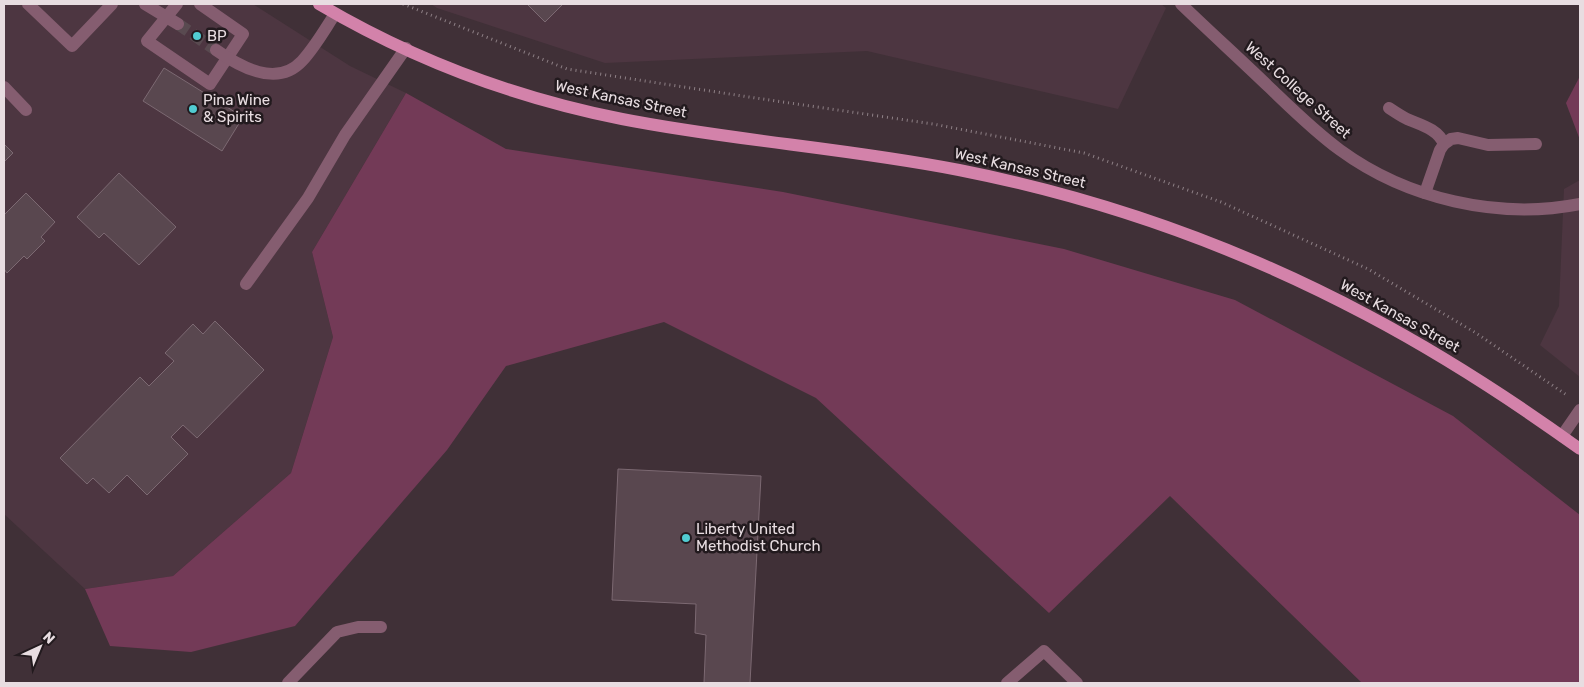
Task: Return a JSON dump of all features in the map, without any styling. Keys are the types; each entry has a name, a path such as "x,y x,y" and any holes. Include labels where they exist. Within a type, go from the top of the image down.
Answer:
{"main road":[{"name":"West Kansas Street","path":"319,4 335,14 406,48 496,85 582,110 663,126 899,159 958,170 1017,182 1147,219 1216,245 1284,274 1368,315 1455,365 1580,449"}],"street":[{"path":"28,4 72,46 112,4"},
{"path":"145,4 178,24"},
{"path":"177,4 148,41 210,84 243,34 200,4"},
{"name":"West College Street","path":"1181,4 1310,126 1340,150 1372,171 1407,187 1449,200 1487,207 1526,209 1564,207 1580,204"},
{"path":"216,50 227,58 261,74 281,74 302,62 335,14"},
{"path":"246,284 308,198 345,135 406,48"},
{"path":"4,87 26,110"},
{"path":"1389,108 1405,118 1436,132 1442,137 1444,144"},
{"path":"1425,192 1440,150 1451,139 1458,138 1488,145 1536,144"},
{"path":"1562,436 1580,410"},
{"path":"288,683 337,632 358,627 381,628"},
{"path":"1007,683 1044,651 1077,683"}],"shaded area":[{"path":"4,4 253,4 350,66 406,93 312,252 333,337 291,473 173,576 85,589 4,514"},
{"path":"431,4 1161,4 1166,8 1118,109 867,51 605,63 437,8"},
{"path":"1580,76 1580,140 1566,103"},
{"path":"406,93 506,149 783,192 1064,249 1235,300 1453,416 1580,515 1580,683 1362,683 1170,496 1049,613 816,398 664,322 506,366 447,450 295,626 191,652 110,646 85,589 173,576 291,473 333,337 312,252"},
{"path":"1580,180 1580,377 1540,345 1559,306 1564,189"}],"building":[{"path":"527,4 563,4 545,22"},
{"name":"Pina Wine & Spirits","path":"164,68 243,117 222,151 143,101"},
{"path":"4,144 13,153 4,162"},
{"path":"119,173 176,227 139,265 104,233 99,238 77,217"},
{"path":"26,193 55,222 41,237 45,241 27,259 24,256 7,273 4,269 4,215"},
{"path":"215,321 264,370 197,438 183,425 171,437 188,454 147,495 127,475 109,493 93,478 87,484 60,458 140,377 149,386 174,361 165,353 193,324 203,334"},
{"name":"Liberty United Methodist Church","path":"618,469 761,476 750,683 704,683 706,635 695,633 696,604 612,600"}],"tunnel":[{"path":"178,24 216,50"}],"place":[{"name":"BP","path":"197,36"},
{"name":"Pina Wine & Spirits","path":"193,109"},
{"name":"Liberty United Methodist Church","path":"686,538"}]}
